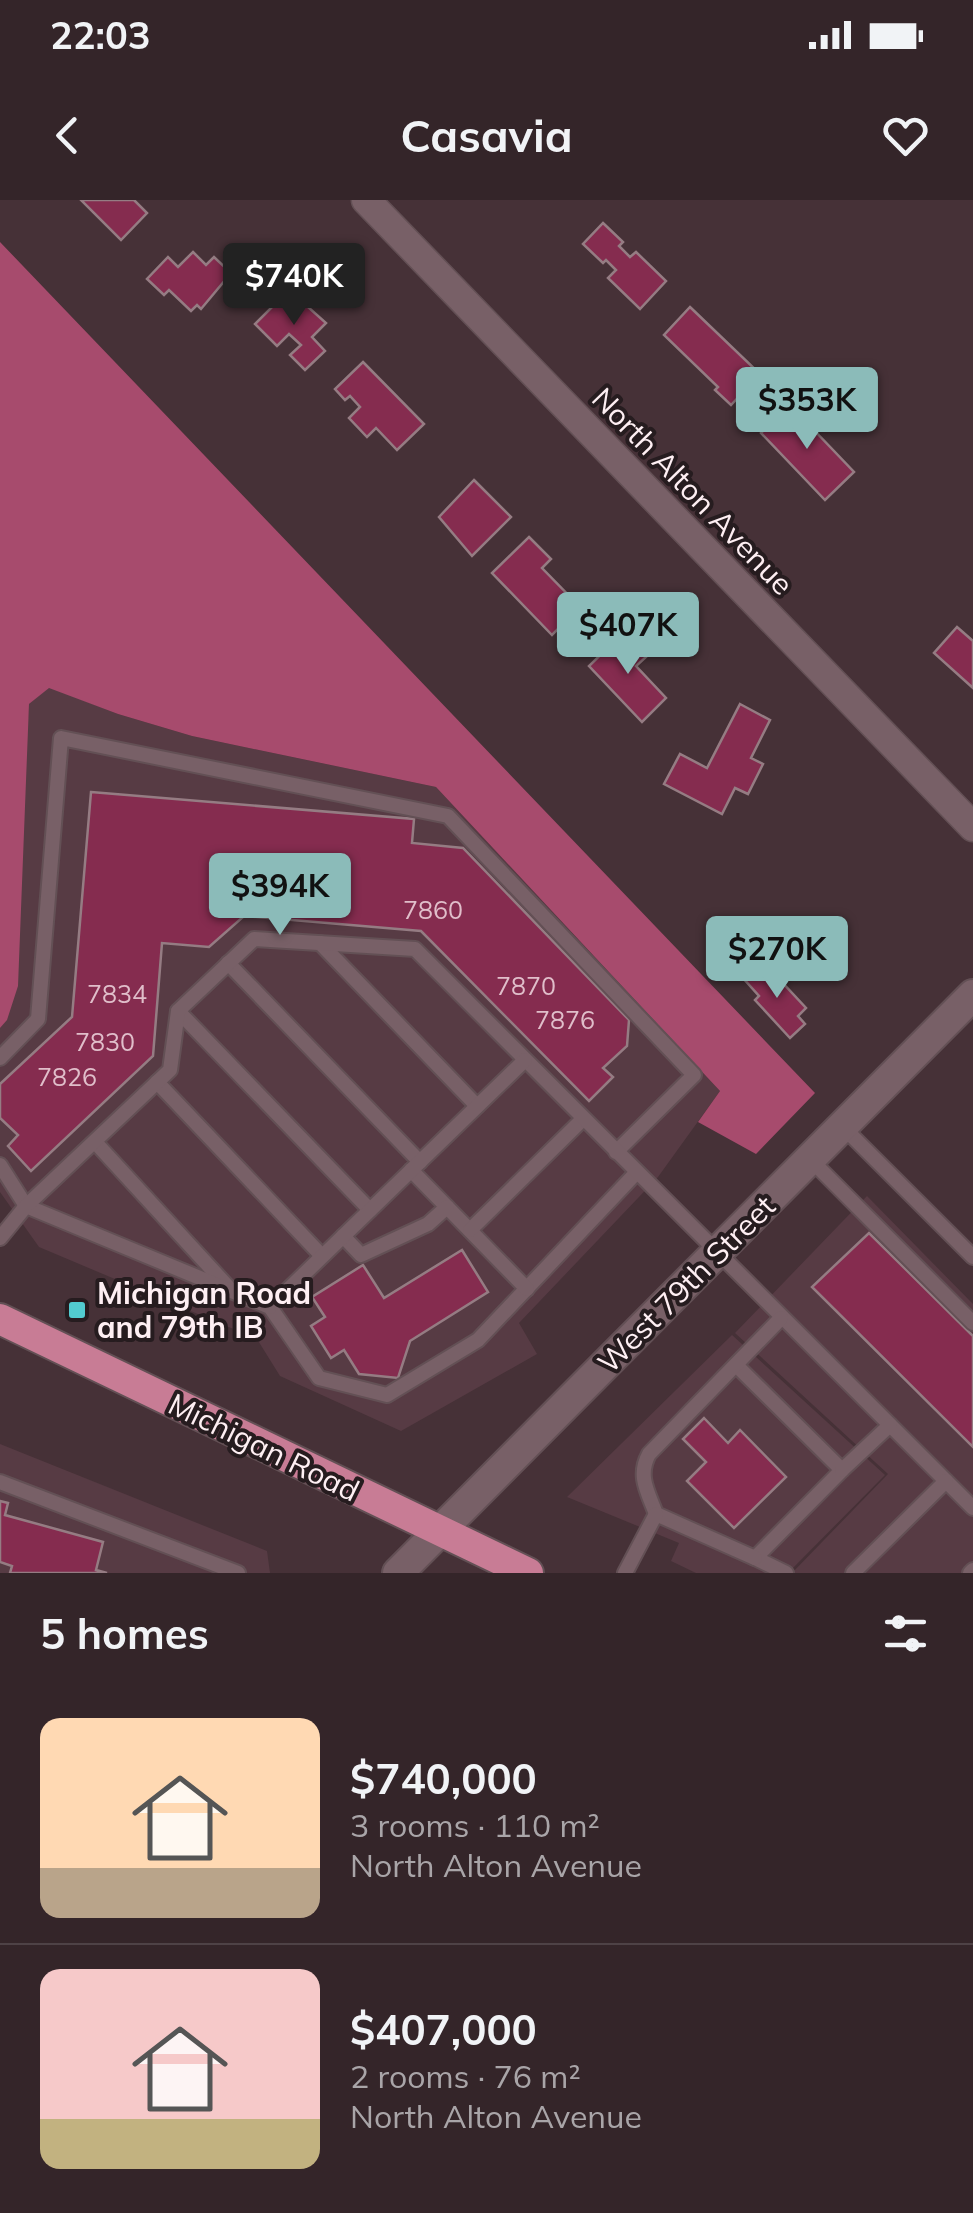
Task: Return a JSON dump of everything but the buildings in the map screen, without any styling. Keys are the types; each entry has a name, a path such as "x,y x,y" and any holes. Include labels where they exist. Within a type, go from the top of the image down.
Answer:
{"main road":[{"name":"West 79th Street","path":"398,1573 973,995"},
{"name":"Michigan Road","path":"0,1320 528,1573"}],"street":[{"name":"North Alton Avenue","path":"366,200 973,827"}],"lane":[{"path":"0,1058 38,1020 61,738 448,816 694,1075 616,1152"},
{"path":"0,1238 26,1206 170,1070 178,1011 254,939 415,949 973,1508"},
{"path":"320,943 477,1106"},
{"path":"228,963 415,1166 447,1206 527,1288"},
{"path":"178,1011 370,1210"},
{"path":"270,1307 525,1060"},
{"path":"157,1082 322,1256"},
{"path":"470,1230 583,1118"},
{"path":"842,1126 973,1256"},
{"path":"95,1142 233,1292"},
{"path":"810,1159 973,1323"},
{"path":"0,1165 26,1206 270,1307 319,1378 387,1395 478,1340 636,1173"},
{"path":"343,1236 361,1255 428,1224 447,1206"},
{"path":"781,1318 650,1454 642,1467 656,1514 786,1573"},
{"path":"736,1365 842,1470"},
{"path":"755,1558 890,1425"},
{"path":"853,1573 946,1481"},
{"path":"0,1482 238,1573"},
{"path":"626,1573 656,1514"}],"shaded area":[{"path":"0,242 815,1093 756,1154 698,1122 720,1091 436,787 192,736 49,688 29,704 18,986 7,1020 0,1028"},
{"path":"49,687 118,714 192,736 436,787 720,1091 658,1177 519,1323 537,1354 401,1431 280,1376 257,1339 39,1247 0,1192 0,1028 7,1019 29,704"},
{"path":"867,1196 973,1304 973,1573 792,1573 888,1474 735,1333"},
{"path":"732,1335 885,1475 788,1573 696,1573 671,1561 679,1543 567,1497"},
{"path":"0,1444 267,1551 270,1573 0,1573"}],"place":[{"name":"Michigan Road and 79th IB","path":"77,1310"}]}
